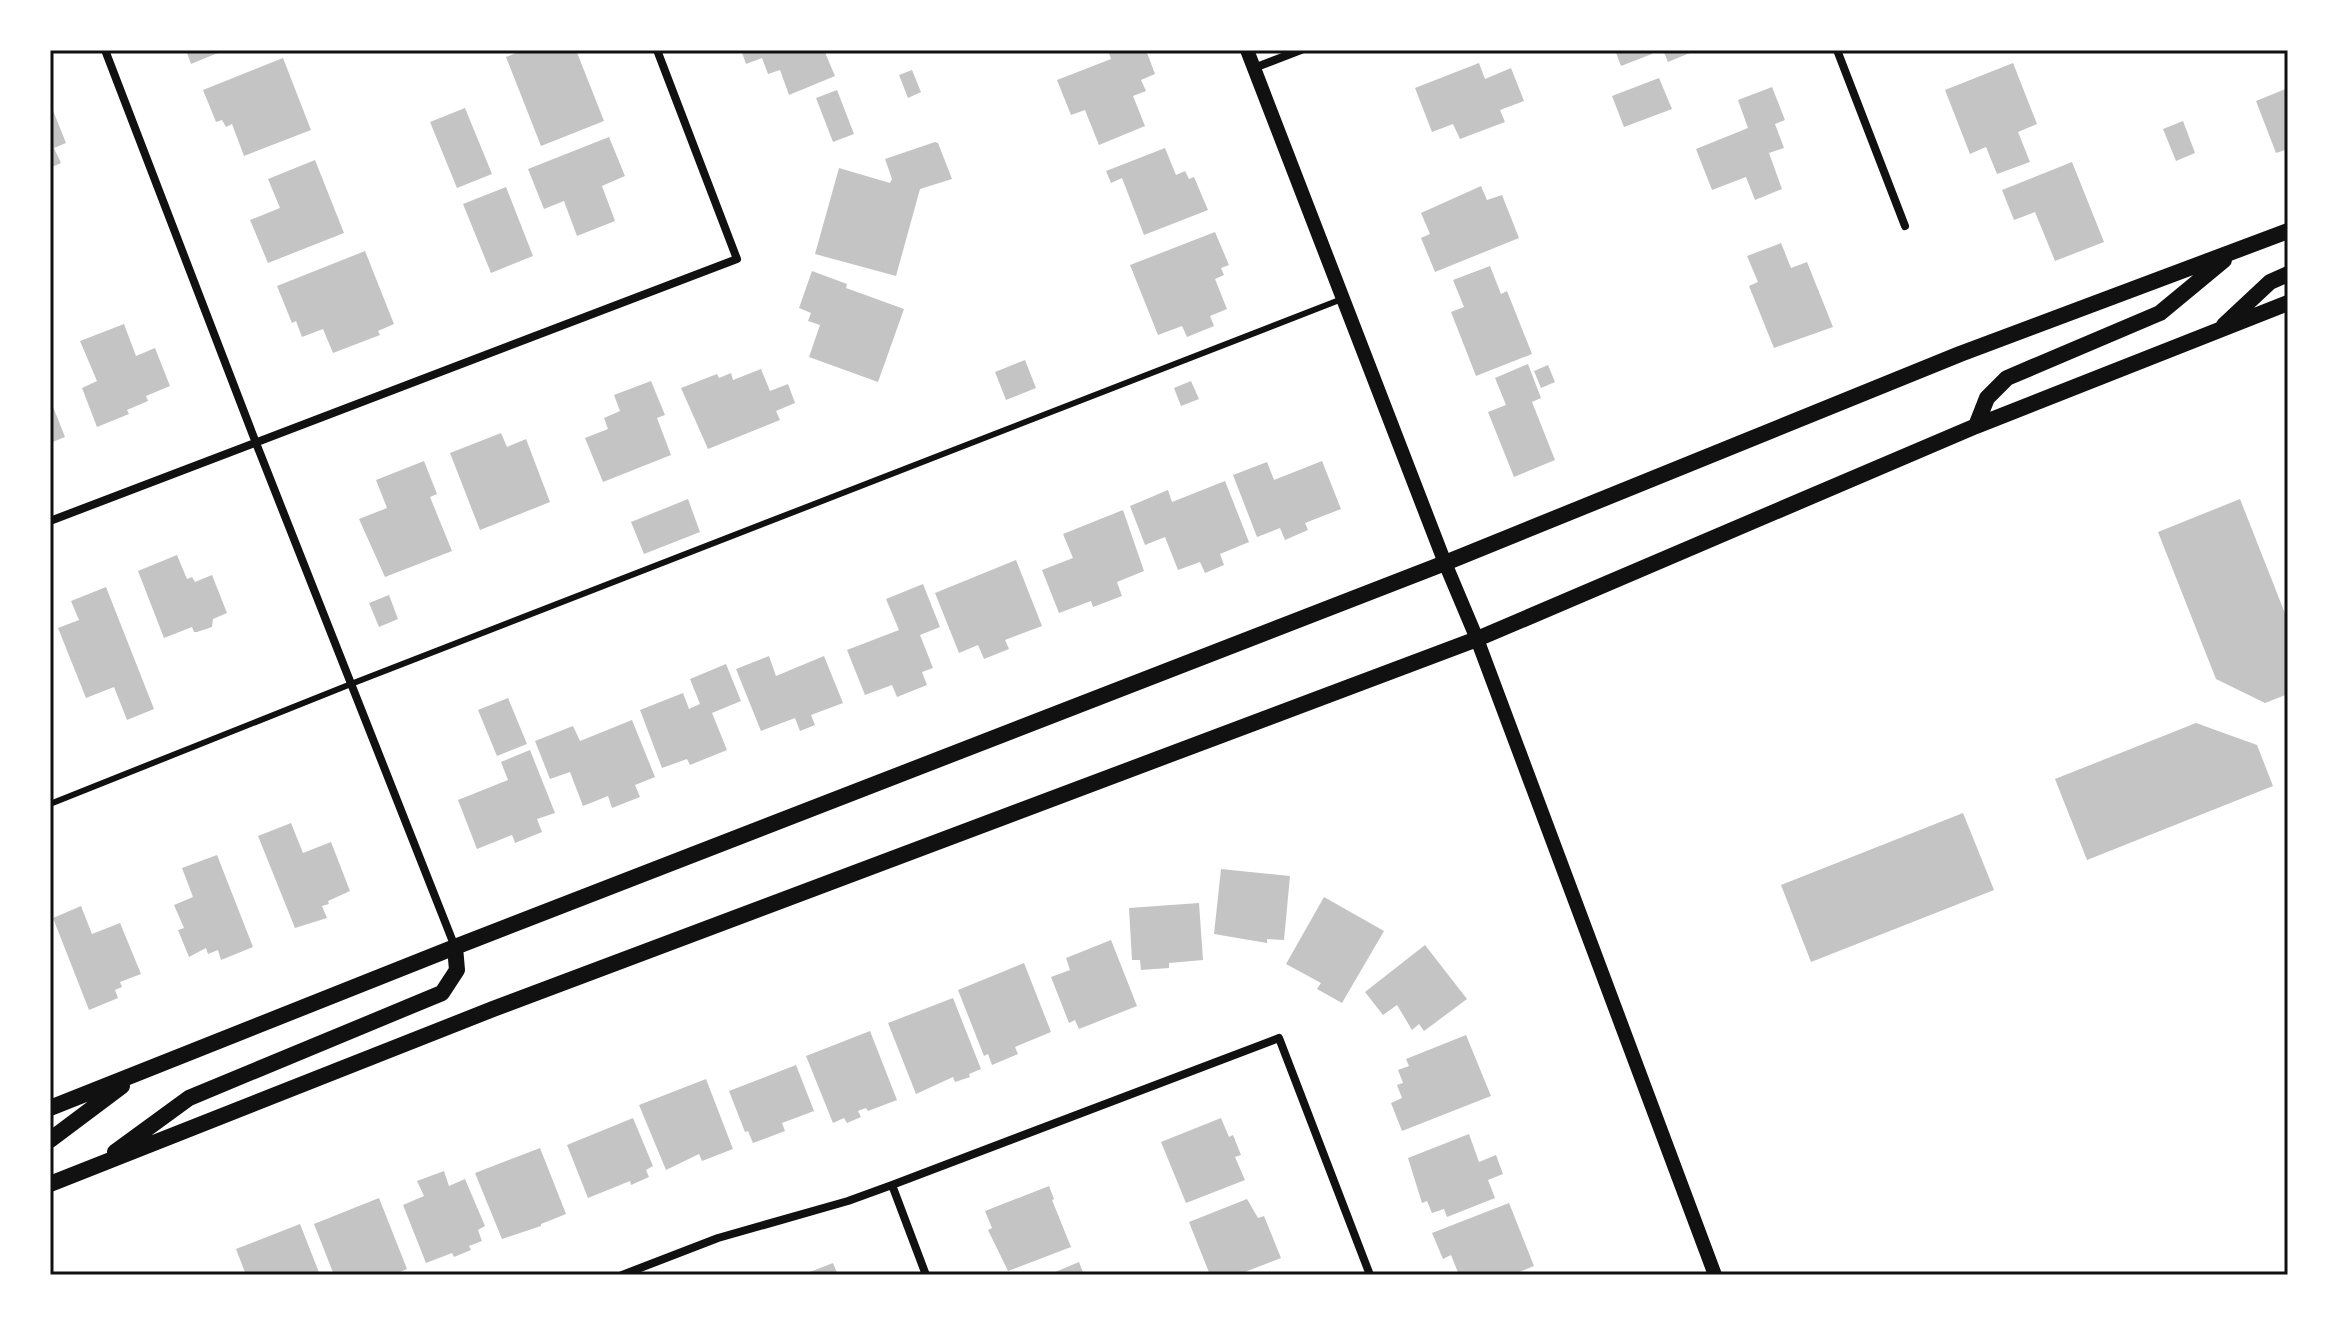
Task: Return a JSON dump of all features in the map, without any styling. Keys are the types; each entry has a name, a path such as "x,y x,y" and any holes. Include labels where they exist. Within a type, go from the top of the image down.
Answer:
{"main road":[{"path":"50,1108 455,947 1445,563 1960,354 2288,231"},
{"path":"1976,426 1987,398 2007,378 2160,313 2234,252"},
{"path":"2214,334 2270,282 2288,274"},
{"path":"50,1184 493,1009 1477,639 1976,426 2288,303"},
{"path":"97,1165 189,1098 442,993 457,970 455,947"},
{"path":"50,1140 139,1073"}],"street":[{"path":"105,50 455,947"},
{"path":"50,521 737,259 657,50"},
{"path":"1247,50 1477,639 1715,1275"},
{"path":"1254,68 1301,50"},
{"path":"1837,50 1905,226"},
{"path":"622,1275 718,1238 848,1201 1279,1038 1370,1275"},
{"path":"892,1185 926,1275"}],"lane":[{"path":"50,804 1342,299"}],"building":[{"path":"186,50 225,50 191,64"},
{"path":"524,50 576,50 604,121 541,146 506,57"},
{"path":"741,50 824,50 835,76 789,95 780,70 768,74 762,58 746,64"},
{"path":"1108,50 1146,50 1155,74 1141,80 1146,91 1133,96 1145,126 1099,145 1085,110 1071,115 1057,80 1111,59"},
{"path":"1615,50 1651,50 1652,54 1621,66"},
{"path":"1663,50 1697,50 1668,62"},
{"path":"283,58 311,130 244,156 232,124 226,127 222,120 216,122 203,90"},
{"path":"1479,63 1485,79 1511,68 1524,101 1500,110 1505,122 1460,139 1453,124 1432,132 1415,88"},
{"path":"2013,63 2037,124 2018,132 2030,162 1997,174 1986,147 1970,154 1945,90"},
{"path":"912,70 921,92 908,98 899,75"},
{"path":"1659,78 1672,109 1624,127 1612,96"},
{"path":"1772,87 1785,120 1775,124 1784,148 1769,153 1782,189 1755,200 1746,177 1712,190 1696,149 1748,128 1738,100"},
{"path":"2288,88 2288,149 2276,153 2256,101"},
{"path":"837,90 854,134 833,142 816,98"},
{"path":"50,103 66,143 54,148 61,163 50,168"},
{"path":"465,108 492,174 457,188 430,122"},
{"path":"2183,121 2195,153 2176,161 2163,129"},
{"path":"609,137 625,176 602,186 615,221 577,236 564,201 544,209 528,169"},
{"path":"935,142 952,179 920,189 896,276 815,254 839,168 890,183 892,179 885,159"},
{"path":"1165,148 1176,175 1185,171 1189,179 1194,177 1208,210 1144,235 1122,178 1111,183 1106,171"},
{"path":"315,160 344,233 268,263 250,220 280,208 268,179"},
{"path":"2072,162 2104,242 2055,261 2035,212 2014,220 2002,190"},
{"path":"1481,186 1487,200 1502,195 1519,238 1435,272 1421,238 1430,234 1421,213"},
{"path":"506,187 533,256 491,273 463,204"},
{"path":"1215,232 1229,265 1221,268 1224,275 1215,279 1227,309 1210,316 1214,326 1187,337 1182,326 1158,335 1130,265"},
{"path":"1781,243 1791,268 1807,262 1833,327 1774,348 1749,286 1758,282 1747,256"},
{"path":"365,251 394,324 378,331 380,335 333,353 323,329 302,337 296,321 292,323 277,286"},
{"path":"1490,266 1501,294 1507,291 1532,354 1476,376 1451,312 1464,307 1453,280"},
{"path":"812,271 847,284 846,288 904,309 878,382 809,357 820,325 808,321 811,313 799,308"},
{"path":"124,324 136,356 155,348 170,386 146,396 148,401 127,410 129,414 97,427 82,388 97,381 80,341"},
{"path":"1025,360 1036,388 1006,400 995,372"},
{"path":"1528,364 1541,398 1532,402 1555,460 1514,477 1488,412 1506,405 1495,378"},
{"path":"1548,365 1555,382 1541,388 1534,371"},
{"path":"761,369 770,391 788,384 795,403 776,411 780,420 708,449 681,388 717,374 719,378 731,373 733,380"},
{"path":"651,381 665,415 657,418 671,455 603,482 585,438 608,429 604,418 620,411 614,395"},
{"path":"1191,381 1199,399 1181,406 1174,388"},
{"path":"50,399 65,437 50,443"},
{"path":"501,433 507,447 526,439 550,502 480,530 450,453"},
{"path":"424,461 437,494 430,497 452,551 385,577 359,519 387,508 376,480"},
{"path":"1322,461 1341,509 1305,523 1308,530 1285,540 1280,528 1257,537 1233,475 1267,462 1274,480"},
{"path":"1225,481 1249,542 1220,554 1224,565 1205,573 1200,562 1178,570 1165,537 1145,545 1130,506 1168,490 1172,502"},
{"path":"688,499 700,532 644,554 631,522"},
{"path":"2240,499 2288,621 2288,694 2265,703 2216,679 2158,532"},
{"path":"1123,510 1144,571 1117,582 1122,596 1093,607 1091,601 1059,613 1042,570 1073,558 1063,534"},
{"path":"177,555 187,579 192,577 195,582 212,575 227,613 213,619 212,627 194,632 192,627 164,638 138,571"},
{"path":"1016,560 1042,626 1005,640 1009,649 984,659 978,645 959,653 935,593"},
{"path":"923,584 940,627 920,635 933,668 922,672 927,685 897,697 892,685 865,695 847,650 899,630 886,599"},
{"path":"106,587 154,709 127,720 114,687 86,698 58,628 79,620 71,601"},
{"path":"389,595 398,619 379,627 369,603"},
{"path":"769,656 776,676 824,656 843,703 811,715 815,725 800,731 795,718 761,731 736,669"},
{"path":"726,664 741,701 712,713 727,750 690,765 687,759 662,768 640,710 683,693 689,709 700,704 690,679"},
{"path":"508,698 527,744 497,756 478,710"},
{"path":"632,720 655,777 635,785 640,797 612,808 608,796 583,806 570,772 550,779 535,741 573,726 580,741"},
{"path":"2196,723 2257,745 2273,786 2087,860 2055,779"},
{"path":"530,750 555,813 537,819 542,832 515,843 512,835 477,849 458,800 508,780 501,762"},
{"path":"1963,813 1994,890 1811,962 1781,885"},
{"path":"291,823 303,853 331,842 350,891 322,906 327,918 295,928 258,836"},
{"path":"217,855 253,947 221,960 218,950 208,954 206,948 189,957 178,930 184,928 174,905 193,897 182,868"},
{"path":"1221,869 1290,876 1284,940 1267,939 1267,943 1214,934"},
{"path":"1324,897 1384,931 1342,1003 1317,989 1321,983 1286,964"},
{"path":"1199,903 1203,960 1169,963 1169,968 1141,970 1140,960 1132,960 1129,908"},
{"path":"81,906 92,934 120,923 141,974 120,982 122,987 115,990 118,998 89,1010 53,918"},
{"path":"1111,940 1137,1006 1079,1029 1075,1020 1069,1023 1051,977 1070,970 1066,958"},
{"path":"1425,945 1467,999 1424,1031 1419,1024 1412,1030 1397,1005 1383,1015 1365,992"},
{"path":"1024,963 1051,1032 1015,1047 1018,1054 992,1065 988,1054 984,1056 958,990"},
{"path":"953,998 981,1069 969,1074 970,1077 955,1082 953,1077 916,1094 888,1023"},
{"path":"870,1031 897,1100 868,1111 866,1108 858,1111 861,1117 847,1123 844,1118 833,1123 806,1056"},
{"path":"1466,1035 1491,1096 1402,1131 1391,1103 1402,1098 1397,1085 1403,1083 1398,1070 1409,1066 1406,1059"},
{"path":"796,1065 814,1111 782,1123 785,1131 753,1143 748,1131 745,1132 729,1091"},
{"path":"706,1079 733,1149 702,1161 699,1154 666,1170 639,1105"},
{"path":"633,1118 653,1166 646,1170 649,1177 631,1185 630,1181 588,1198 567,1145"},
{"path":"1221,1118 1229,1137 1233,1135 1241,1155 1235,1157 1245,1180 1186,1203 1161,1142"},
{"path":"1469,1134 1479,1162 1496,1155 1503,1174 1488,1180 1495,1198 1447,1217 1444,1209 1432,1213 1427,1201 1422,1203 1408,1158"},
{"path":"540,1148 566,1214 502,1239 475,1173"},
{"path":"444,1171 449,1186 465,1179 485,1226 478,1230 482,1241 469,1246 471,1250 426,1263 403,1205 424,1196 417,1181"},
{"path":"1049,1186 1071,1247 1008,1271 988,1230 992,1228 985,1211"},
{"path":"379,1198 407,1269 393,1275 334,1275 314,1224"},
{"path":"1247,1199 1258,1218 1264,1216 1281,1258 1237,1275 1210,1275 1189,1222"},
{"path":"1509,1203 1534,1266 1512,1275 1459,1275 1451,1255 1443,1259 1432,1233"},
{"path":"300,1224 320,1275 246,1275 236,1249"},
{"path":"1079,1262 1084,1275 1048,1275"},
{"path":"833,1263 838,1275 802,1275"}]}
